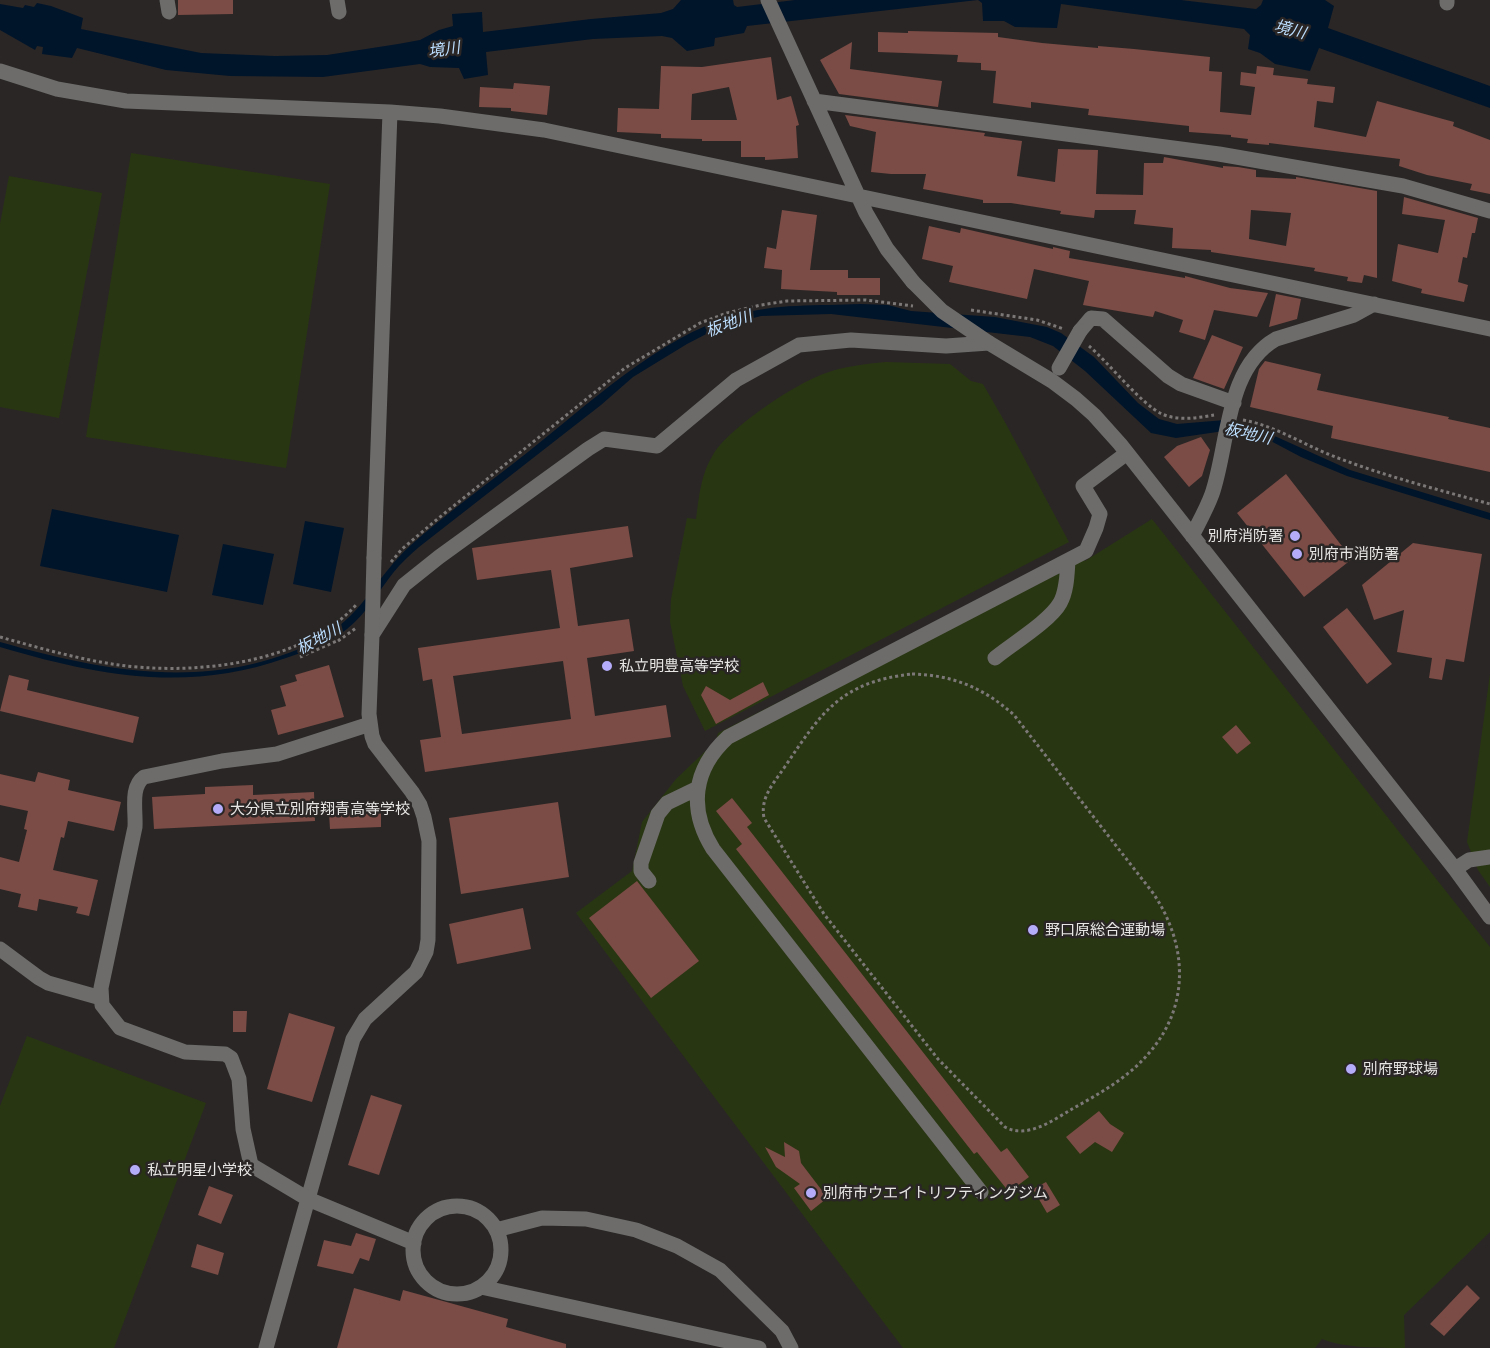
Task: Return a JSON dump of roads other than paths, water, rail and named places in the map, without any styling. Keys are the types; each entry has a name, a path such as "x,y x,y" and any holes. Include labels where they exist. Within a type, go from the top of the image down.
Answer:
{"street":[{"path":"768,0 858,197 883,243 913,282 951,318 989,343 1055,375 1094,415 1127,453 1455,869 1490,917"},
{"path":"0,71 57,89 126,101 390,112 440,116 544,130 1490,329"},
{"path":"814,101 1219,154 1403,186 1490,211"},
{"path":"266,1348 356,1032 373,1011 416,972 427,947 429,841 420,805 375,744 370,724 366,636 380,562 390,112"},
{"path":"1192,536 1212,494 1231,414 1244,373 1254,357 1265,345 1275,339 1354,315 1374,304"},
{"path":"1055,375 1077,335 1091,318 1097,317 1103,319 1168,376 1231,414"},
{"path":"366,636 404,585 588,449 604,439 657,446 736,381 799,345 851,340 946,346 989,343"},
{"path":"981,1192 713,849 699,820 698,789 705,765 718,745 728,737 1086,551 1100,513 1083,486 1127,453"},
{"path":"995,658 1053,612 1061,602 1068,561"},
{"path":"370,724 277,754 222,761 144,777 139,780 134,790 135,827 100,988 102,1005 120,1028 185,1052 225,1054 231,1058 239,1079 243,1129 251,1165 308,1199 414,1243"},
{"path":"649,881 641,871 641,863 658,814 667,803 698,789"},
{"path":"1455,869 1469,860 1490,857"},
{"path":"0,949 48,983 101,998"},
{"path":"459,1207 474,1210 486,1218 496,1230 501,1255 498,1268 491,1279 481,1287 467,1293 452,1294 437,1290 425,1281 417,1269 413,1254 414,1243 420,1226 431,1215 444,1208 459,1207"},
{"path":"496,1230 542,1218 586,1220 636,1230 677,1246 720,1270 782,1331 791,1348"},
{"path":"481,1287 759,1348"}],"water":[{"name":"境川","path":"681,0 733,0 737,7 795,0 978,0 747,26 744,33 715,38 714,46 687,51 672,38 662,36 593,39 486,52 488,75 464,79 459,68 430,67 420,64 323,77 230,76 166,70 77,48 72,58 42,54 43,47 37,46 35,50 0,30 0,4 23,8 25,5 34,7 37,3 83,18 81,29 201,53 275,56 327,55 420,40 453,26 452,14 482,12 483,32 661,13 673,9"},
{"name":"境川","path":"978,0 1181,0 1256,9 1263,0 1325,0 1334,6 1328,28 1490,86 1490,108 1319,48 1310,71 1275,64 1260,53 1248,49 1250,35 1244,29 1061,4 1057,28 1015,27 1004,21 983,21 982,3"},
{"name":"板地川","path":"888,305 911,311 995,317 1047,327 1061,333 1094,357 1138,403 1159,419 1177,424 1225,420 1235,425 1268,433 1350,470 1490,513 1490,520 1347,476 1301,457 1267,439 1224,431 1176,438 1151,433 1085,371 1053,346 1030,337 831,314 761,316 714,330 633,377 601,405 419,547 396,569 354,623 318,646 249,669 178,678 143,677 72,666 0,647 0,642 79,662 158,672 198,672 237,667 276,658 314,642 345,621 411,545 625,374 651,356 705,326 749,312 797,306"},
{"path":"52,509 179,535 167,592 40,566"},
{"path":"305,521 344,528 331,592 293,584"},
{"path":"223,544 274,554 263,605 212,595"}],"place":[{"name":"別府消防署","path":"1295,536"},
{"name":"別府市消防署","path":"1297,554"},
{"name":"私立明豊高等学校","path":"607,666"},
{"name":"大分県立別府翔青高等学校","path":"218,809"},
{"name":"野口原総合運動場","path":"1033,930"},
{"name":"別府野球場","path":"1351,1069"},
{"name":"私立明星小学校","path":"135,1170"},
{"name":"別府市ウエイトリフティングジム","path":"811,1193"}]}
